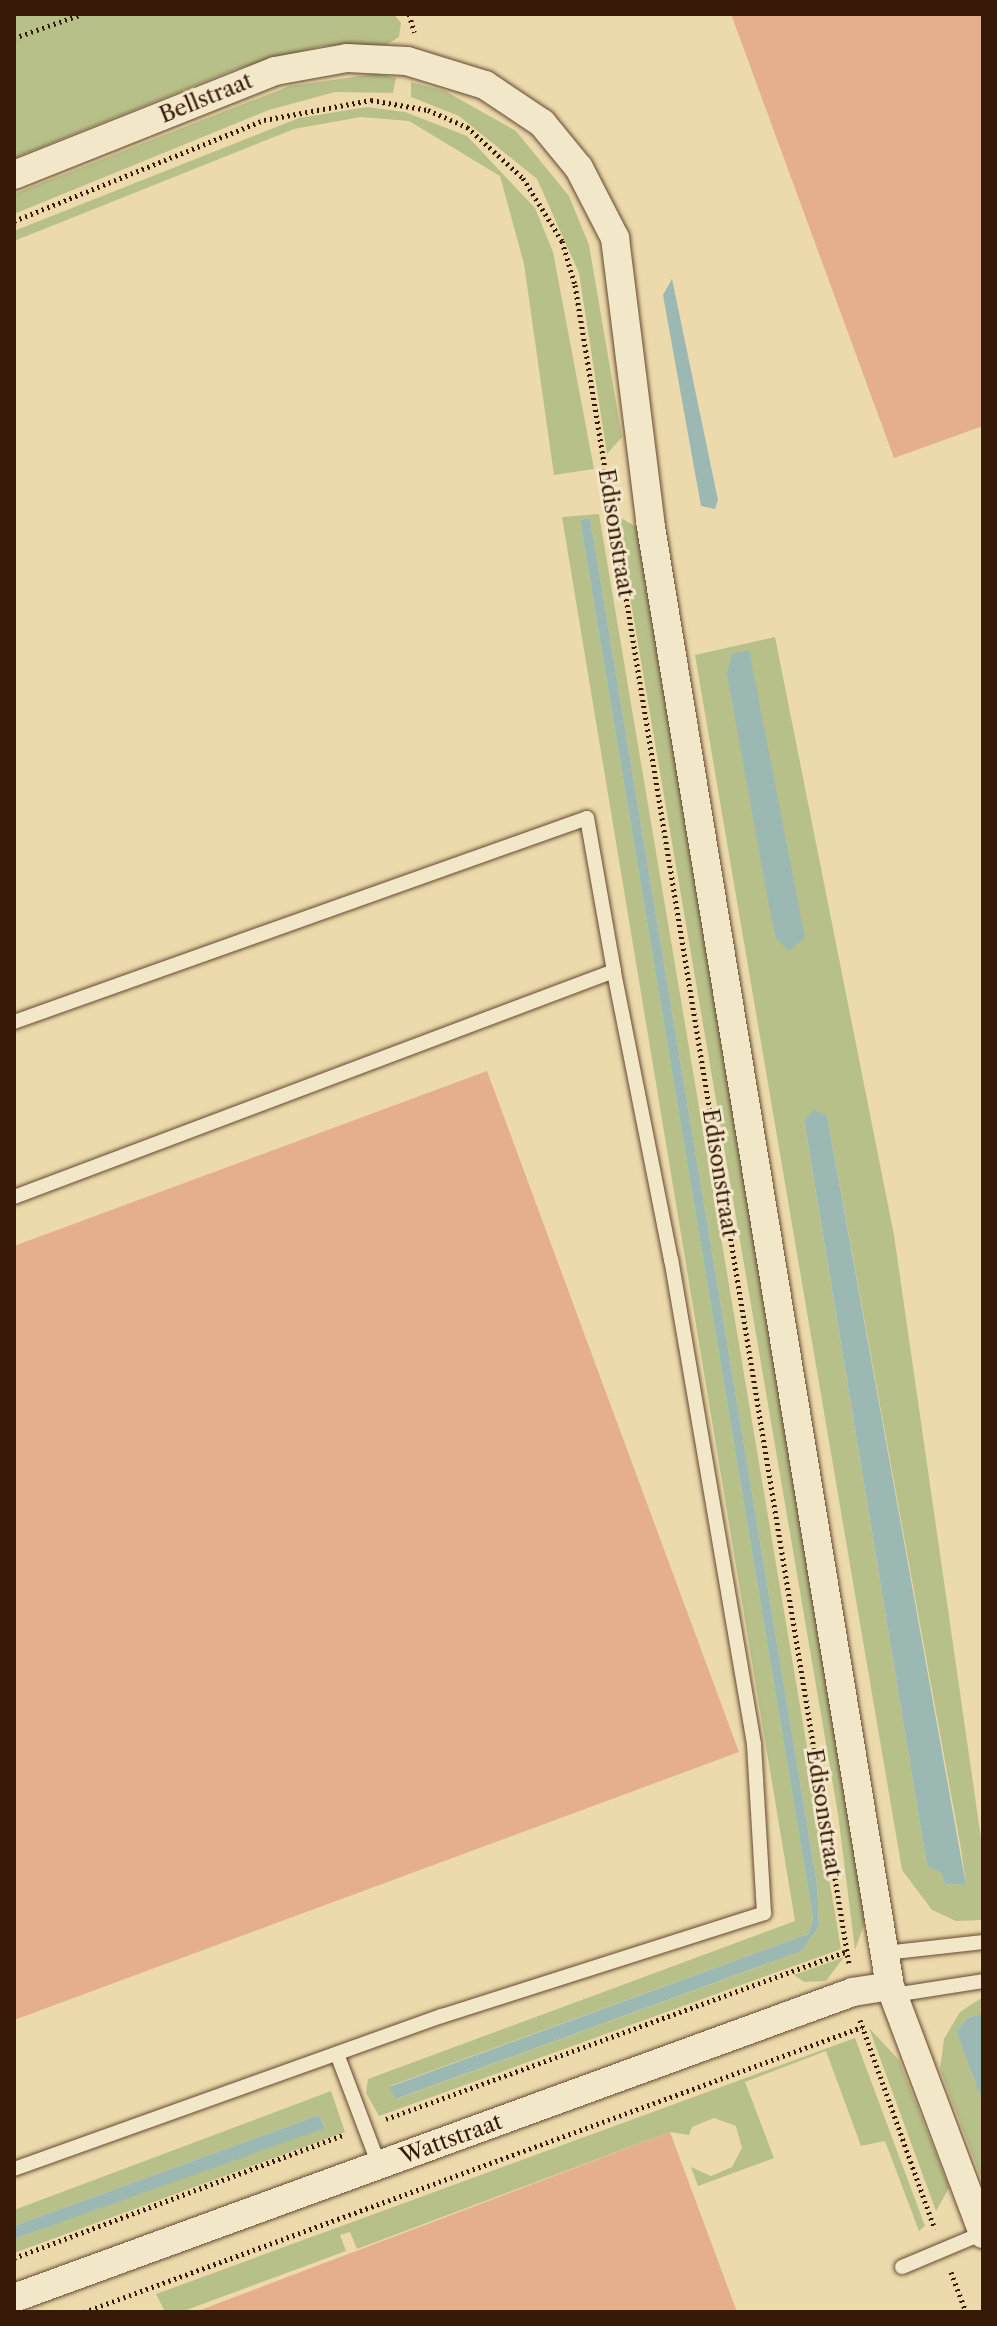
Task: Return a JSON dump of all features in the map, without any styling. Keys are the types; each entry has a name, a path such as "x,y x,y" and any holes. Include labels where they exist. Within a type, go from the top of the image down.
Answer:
{"street":[{"name":"Bellstraat","path":"14,175 275,71 347,58 407,61"},
{"name":"Edisonstraat","path":"407,61 485,85 542,123 579,168 615,238 650,521 885,1953 892,1990 983,2234"},
{"name":"Wattstraat","path":"14,2298 853,1992 892,1990"}],"lane":[{"path":"14,1022 587,818 671,1260 754,1744 764,1913 337,2054 14,2169"},
{"path":"14,1197 614,971"},
{"path":"885,1953 983,1942"},
{"path":"892,1990 983,1981"},
{"path":"337,2054 379,2165"},
{"path":"902,2267 983,2234"}],"path":[{"path":"14,38 82,14"},
{"name":"Bellstraat","path":"14,221 264,120 347,101 398,103"},
{"name":"Edisonstraat","path":"398,103 467,127 523,178 562,241 575,285 853,1992 862,2027 966,2312"},
{"path":"14,2258 847,1951"},
{"name":"Wattstraat","path":"84,2312 862,2027"}],"green space":[{"path":"14,14 394,14 401,23 399,37 386,45 321,46 236,69 14,158"},
{"path":"375,74 396,78 393,93 335,92 269,110 14,214 14,194 233,108 290,86"},
{"path":"411,82 445,91 516,131 569,196 589,245 622,437 607,454 579,273 537,179 459,116 411,97"},
{"path":"367,107 405,112 467,136 535,208 553,252 594,469 554,475 524,264 500,176 409,121 361,117 294,129 14,241 14,231 299,118"},
{"path":"599,514 841,1949 379,2116 366,2093 368,2079 795,1921 562,517","holes":["590,518 817,1884 819,1926 802,1951 397,2099 390,2086 808,1934 813,1917 580,520"]},
{"path":"616,515 638,528 869,1911 855,1950 838,1814"},
{"path":"775,637 894,1235 983,1852 983,1920 956,1921 932,1910 902,1870 695,655","holes":["827,1115 966,1885 945,1884 941,1873 927,1866 804,1121"]},
{"path":"844,1957 826,1981 804,1982 794,1975"},
{"path":"983,1997 983,2014 969,2017 956,2031 983,2104 983,2183 940,2069 944,2039 960,2012"},
{"path":"869,2028 899,2060 949,2188 936,2211"},
{"path":"855,2038 925,2226 919,2231 885,2141 861,2146 826,2051 745,2082 774,2158 698,2186 691,2167 711,2176 732,2167 742,2148 736,2126 714,2118 692,2127 689,2135 670,2132 357,2249 350,2232 340,2235 346,2251 181,2312 165,2312 156,2294"},
{"path":"331,2091 345,2132 14,2253 14,2239 325,2127 319,2115 14,2226 14,2210"}],"water":[{"path":"672,279 718,500 715,509 701,506 663,295"},
{"path":"590,518 817,1884 819,1926 802,1951 396,2099 389,2087 808,1934 813,1918 580,520"},
{"path":"749,650 805,938 789,951 776,938 771,917 727,674 732,654"},
{"path":"814,1110 827,1115 966,1885 945,1884 941,1873 927,1866 804,1120"},
{"path":"983,2014 983,2104 956,2031 969,2017"},
{"path":"319,2115 325,2128 14,2239 14,2226"}],"building":[{"path":"731,14 983,14 983,426 894,458"},
{"path":"487,1071 739,1752 14,2020 14,1246"},
{"path":"670,2132 737,2312 195,2312"}]}
